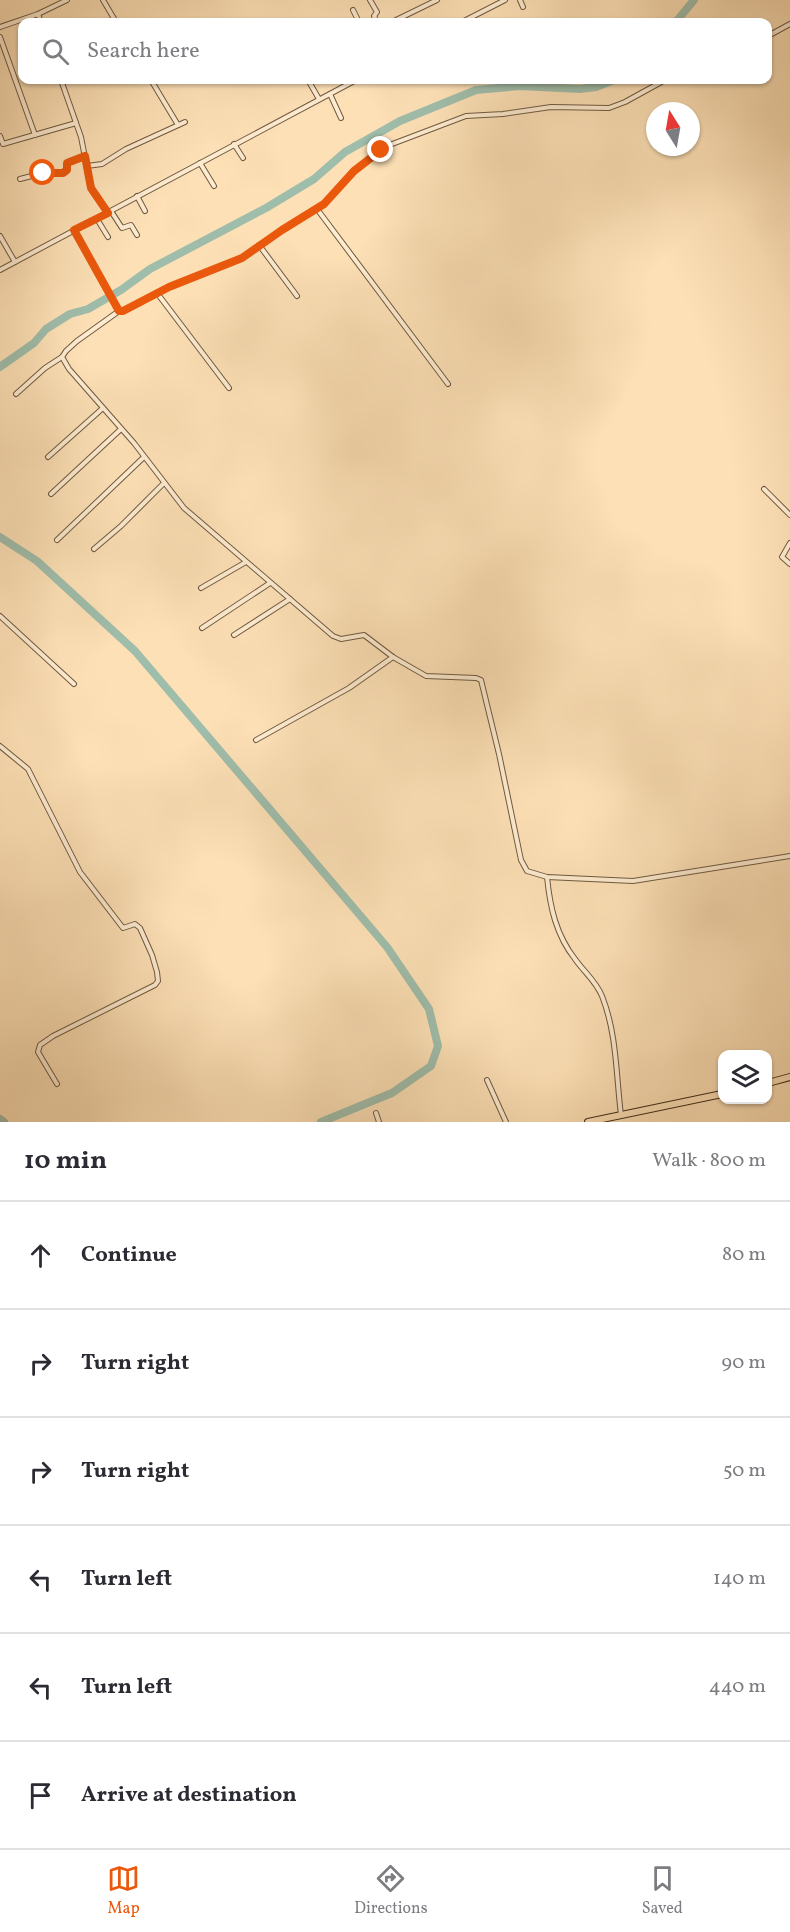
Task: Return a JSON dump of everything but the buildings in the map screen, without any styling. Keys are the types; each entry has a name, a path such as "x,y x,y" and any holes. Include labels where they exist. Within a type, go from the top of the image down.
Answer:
{"main road":[{"path":"772,1082 790,1077"},
{"path":"588,1122 602,1121 718,1095"}],"street":[{"path":"26,18 67,0"},
{"path":"103,0 114,18"},
{"path":"370,0 377,12 375,18"},
{"path":"399,18 427,2 437,0"},
{"path":"472,18 504,0"},
{"path":"520,0 523,7"},
{"path":"352,10 357,18"},
{"path":"38,14 40,18"},
{"path":"0,27 18,21"},
{"path":"772,34 790,24"},
{"path":"0,37 35,135"},
{"path":"62,84 76,123 91,188 122,228 131,225 136,235"},
{"path":"153,84 178,125"},
{"path":"310,84 319,99"},
{"path":"0,270 349,84"},
{"path":"16,394 45,368 62,357 70,347 119,311 242,258 317,209 354,171 381,150 466,116 503,114 551,107 609,108 658,84"},
{"path":"330,94 341,118"},
{"path":"87,166 102,164 126,149 185,122"},
{"path":"0,136 3,144 76,123"},
{"path":"234,144 243,158"},
{"path":"20,179 43,173 63,173 67,170 67,163 85,156"},
{"path":"200,163 214,186"},
{"path":"137,196 145,211"},
{"path":"317,209 448,384"},
{"path":"97,219 108,237"},
{"path":"74,230 119,311"},
{"path":"0,236 15,262"},
{"path":"259,245 297,296"},
{"path":"157,293 229,388"},
{"path":"62,357 69,369 121,429 184,508 336,638 364,635 393,657 426,676 481,680 521,860 527,871 547,877 633,881 790,856"},
{"path":"48,457 103,408"},
{"path":"51,494 121,429"},
{"path":"57,540 144,457"},
{"path":"94,549 164,483"},
{"path":"764,489 790,515"},
{"path":"790,543 782,557 790,564"},
{"path":"201,588 246,562"},
{"path":"202,628 270,583"},
{"path":"234,635 290,599"},
{"path":"0,616 74,684"},
{"path":"256,740 349,688 393,657"},
{"path":"0,746 28,769 80,872 101,900 123,928 135,924 140,928 157,972 158,981 155,985 53,1036 40,1045 38,1052 57,1084"},
{"path":"547,877 553,917 573,958 596,982 613,1032 621,1116"},
{"path":"488,1080 506,1122"},
{"path":"376,1113 379,1122"}],"waterway":[{"path":"679,18 694,0"},
{"path":"0,367 34,343 46,329 70,314 88,309 121,290 150,269 266,208 314,179 345,152 400,121 476,90 520,86 580,89 604,84"},
{"path":"0,537 37,561 135,651 387,947 429,1009 438,1046 431,1066 392,1093 321,1122"},
{"path":"0,1119 4,1122"}],"route":[{"path":"43,173 66,172 67,163 85,156 91,188 108,213 74,230 119,311 123,311 169,287 242,258 324,204 354,171 381,150"}]}
